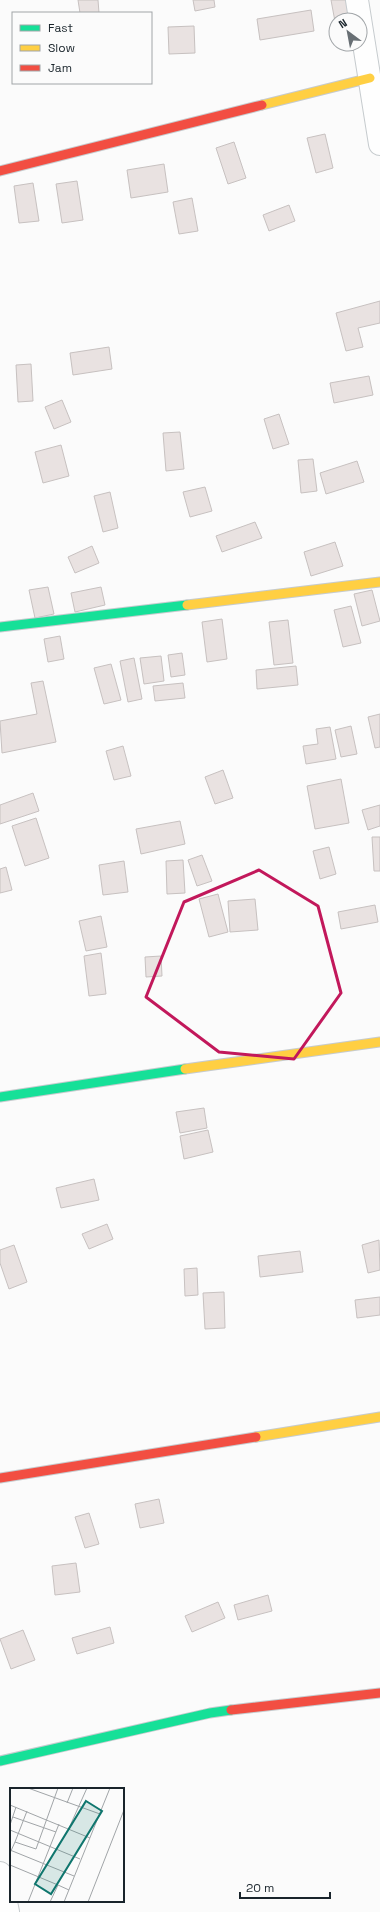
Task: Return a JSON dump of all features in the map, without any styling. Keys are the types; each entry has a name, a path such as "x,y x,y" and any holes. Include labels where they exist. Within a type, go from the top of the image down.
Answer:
{"street":[{"path":"357,0 380,144"},
{"path":"0,171 370,78"},
{"path":"0,627 380,582"},
{"path":"0,1097 112,1079 380,1042"},
{"path":"0,1478 380,1417"},
{"path":"0,1761 210,1713 380,1693"},
{"path":"0,1874 8,1912"}],"highlighted area":[{"path":"259,870 318,906 341,993 294,1059 219,1052 146,997 184,902"}],"building":[{"path":"78,0 98,0 99,12 80,12"},
{"path":"193,0 214,0 215,7 195,11"},
{"path":"331,0 351,0 353,12 333,12"},
{"path":"311,10 314,31 260,40 257,19"},
{"path":"194,26 195,53 169,54 168,27"},
{"path":"325,134 333,168 316,173 307,138"},
{"path":"234,142 246,178 228,184 216,148"},
{"path":"164,164 168,192 131,198 127,170"},
{"path":"77,181 83,220 62,223 56,184"},
{"path":"33,183 39,221 19,223 14,186"},
{"path":"192,198 198,231 179,234 173,202"},
{"path":"289,205 295,221 269,231 263,215"},
{"path":"380,301 380,323 358,328 363,347 346,351 336,313"},
{"path":"109,347 112,369 73,375 70,353"},
{"path":"31,364 33,401 18,402 16,365"},
{"path":"369,376 373,395 334,403 330,383"},
{"path":"62,400 71,422 54,429 45,407"},
{"path":"279,414 289,444 273,449 264,419"},
{"path":"180,432 184,469 166,471 163,433"},
{"path":"61,445 69,476 43,483 35,452"},
{"path":"313,459 317,491 301,493 298,460"},
{"path":"357,461 364,482 326,494 320,473"},
{"path":"205,487 212,511 190,517 183,492"},
{"path":"110,492 118,528 103,532 94,496"},
{"path":"255,522 262,538 222,552 216,536"},
{"path":"335,542 343,566 311,576 304,552"},
{"path":"92,546 99,563 75,573 68,557"},
{"path":"48,587 54,614 35,618 29,590"},
{"path":"101,587 105,605 75,612 71,593"},
{"path":"372,590 380,621 362,626 354,594"},
{"path":"351,606 361,643 343,647 334,610"},
{"path":"222,619 227,659 207,662 202,622"},
{"path":"288,620 293,663 274,665 269,622"},
{"path":"60,636 64,659 48,662 44,639"},
{"path":"182,653 185,675 171,677 168,655"},
{"path":"161,656 164,681 144,684 140,658"},
{"path":"134,658 142,699 128,702 120,661"},
{"path":"111,664 121,700 104,704 94,668"},
{"path":"296,666 298,685 257,689 256,670"},
{"path":"43,681 56,742 2,753 0,721 37,714 31,683"},
{"path":"183,683 185,698 155,701 153,686"},
{"path":"380,714 380,747 375,748 368,717"},
{"path":"351,726 357,754 341,757 335,730"},
{"path":"330,727 336,759 306,764 303,746 318,744 316,729"},
{"path":"123,746 131,776 114,780 106,751"},
{"path":"223,770 233,798 215,804 205,777"},
{"path":"341,779 349,823 315,829 307,786"},
{"path":"33,793 39,811 0,824 0,805"},
{"path":"380,805 380,826 368,830 362,810"},
{"path":"36,818 49,858 25,866 12,826"},
{"path":"180,821 185,844 141,854 136,829"},
{"path":"372,837 380,837 380,871 374,871"},
{"path":"329,847 336,874 320,879 313,851"},
{"path":"202,855 212,881 197,886 188,860"},
{"path":"183,860 185,893 167,894 166,861"},
{"path":"124,861 128,892 103,895 99,865"},
{"path":"6,867 12,890 0,893 0,869"},
{"path":"218,894 228,932 209,937 199,899"},
{"path":"255,899 258,930 230,932 228,901"},
{"path":"375,905 378,922 341,929 338,912"},
{"path":"101,916 107,947 86,951 79,921"},
{"path":"101,953 106,994 89,996 84,956"},
{"path":"161,956 162,976 146,977 145,957"},
{"path":"204,1108 207,1128 180,1133 176,1112"},
{"path":"208,1130 213,1152 184,1159 180,1136"},
{"path":"94,1179 99,1200 61,1208 56,1188"},
{"path":"107,1224 113,1239 89,1249 82,1234"},
{"path":"379,1240 380,1270 368,1273 362,1245"},
{"path":"14,1245 27,1282 9,1289 0,1263 0,1250"},
{"path":"300,1251 303,1272 260,1277 258,1256"},
{"path":"197,1268 198,1295 185,1296 184,1269"},
{"path":"224,1292 225,1328 205,1329 203,1293"},
{"path":"380,1297 380,1315 357,1318 355,1300"},
{"path":"159,1499 164,1523 140,1528 135,1504"},
{"path":"89,1513 99,1544 85,1548 75,1517"},
{"path":"76,1563 80,1592 55,1595 52,1566"},
{"path":"268,1595 272,1611 238,1620 234,1605"},
{"path":"218,1602 225,1618 192,1632 185,1616"},
{"path":"110,1627 114,1643 77,1654 72,1638"},
{"path":"23,1630 35,1660 11,1669 0,1639"}],"traffic: fast":[{"path":"0,627 187,605"},
{"path":"0,1097 185,1069"},
{"path":"0,1761 210,1713 231,1710"}],"traffic: slow":[{"path":"262,105 370,78"},
{"path":"187,605 380,582"},
{"path":"185,1069 380,1042"},
{"path":"256,1437 380,1417"}],"traffic: jam":[{"path":"0,171 262,105"},
{"path":"0,1478 256,1437"},
{"path":"231,1710 380,1693"}]}
